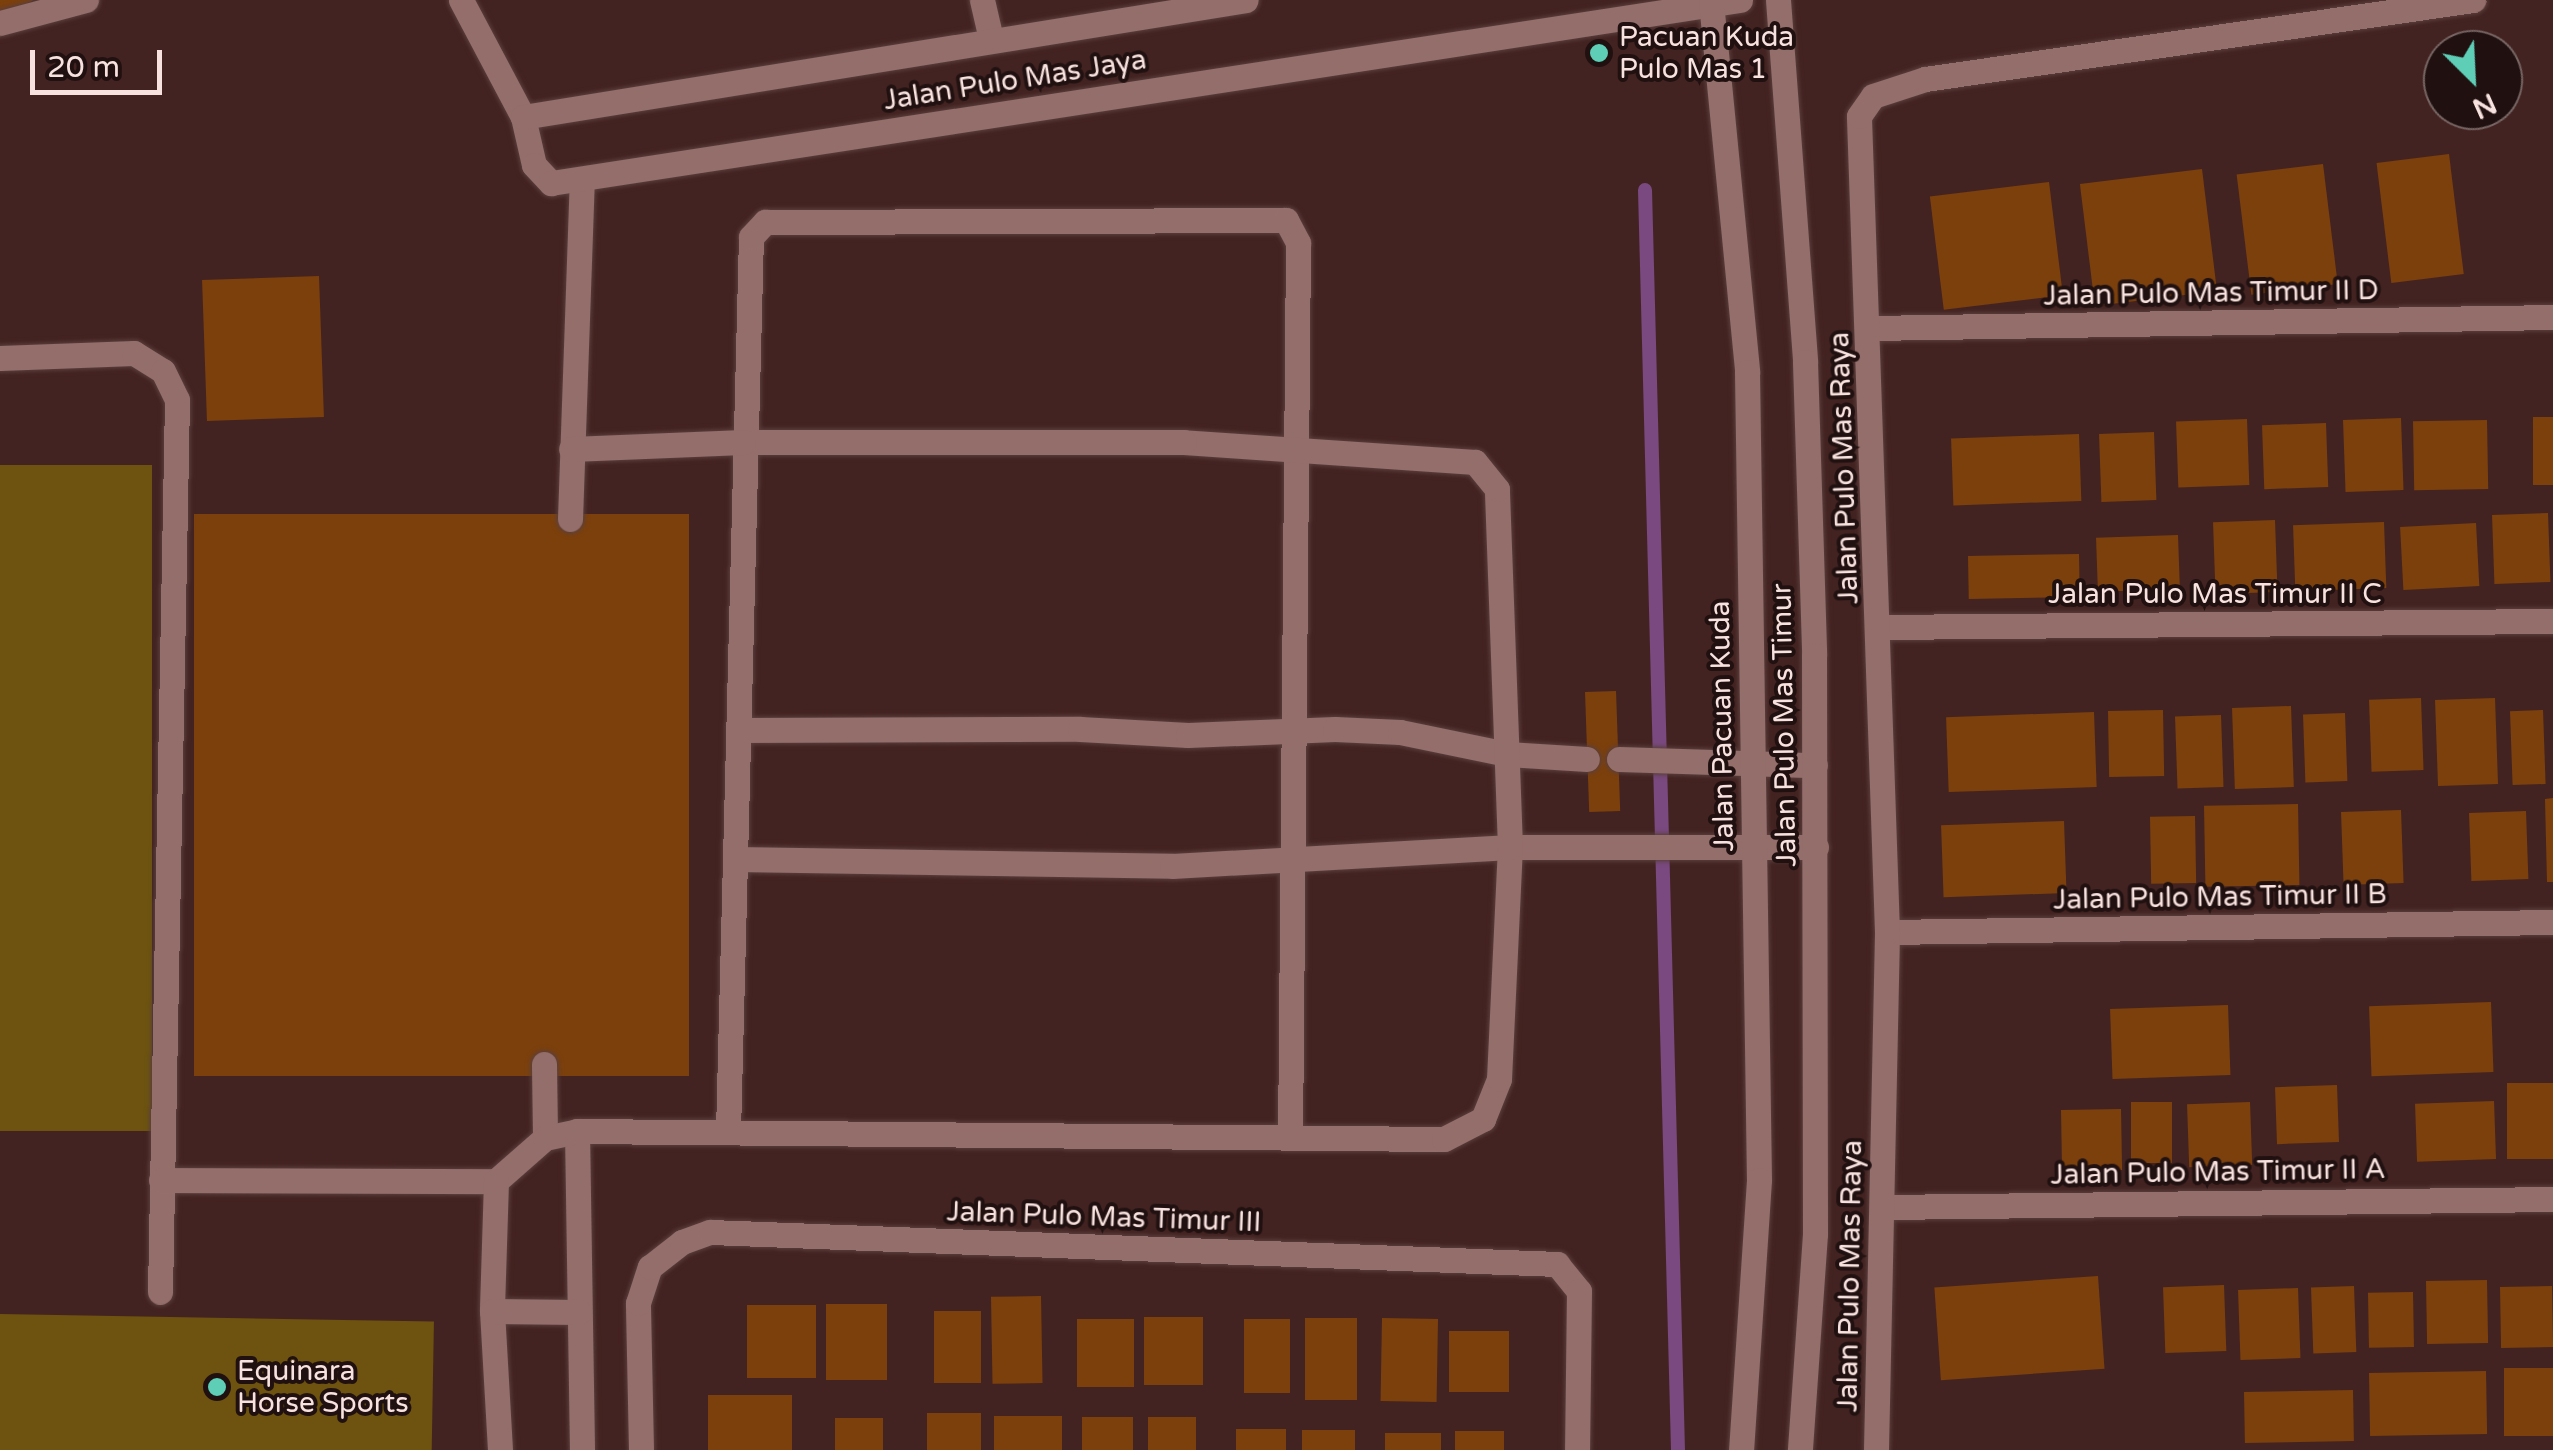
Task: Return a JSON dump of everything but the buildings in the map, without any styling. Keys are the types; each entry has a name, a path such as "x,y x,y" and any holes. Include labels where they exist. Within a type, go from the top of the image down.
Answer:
{"street":[{"path":"0,23 86,0"},
{"name":"Jalan Pulo Mas Jaya","path":"461,0 524,117 540,176 550,183 582,183 1294,64 1740,0"},
{"path":"982,0 990,39"},
{"name":"Jalan Pulo Mas Jaya","path":"524,117 1246,0"},
{"name":"Jalan Pulo Mas Timur","path":"1778,0 1805,362 1816,765 1815,1234 1800,1450"},
{"name":"Jalan Pulo Mas Raya","path":"1876,1450 1887,932 1870,328 1859,116 1873,96 1925,79 2473,0"},
{"name":"Jalan Pacuan Kuda","path":"1711,2 1747,372 1759,1180 1741,1450"},
{"path":"570,520 582,183"},
{"path":"728,1132 751,237 765,222 1286,220 1298,242 1290,1138"},
{"name":"Jalan Pulo Mas Timur II D","path":"1870,328 2553,317"},
{"path":"0,358 134,354 163,371 177,400 160,1292"},
{"path":"161,1180 496,1180 545,1138 577,1131 1444,1139 1484,1119 1499,1079 1510,847 1497,489 1490,474 1474,462 1298,447 743,442 570,449"},
{"name":"Jalan Pulo Mas Timur II C","path":"1878,626 2553,621"},
{"path":"738,730 1400,732 1507,754 1579,758"},
{"path":"1619,759 1816,765"},
{"path":"735,859 1172,866 1510,847 1816,848"},
{"name":"Jalan Pulo Mas Timur II B","path":"1887,932 2553,922"},
{"path":"544,1064 545,1138"},
{"path":"577,1131 582,1450"},
{"path":"496,1180 492,1311 500,1450"},
{"name":"Jalan Pulo Mas Timur II A","path":"1883,1207 2553,1199"},
{"name":"Jalan Pulo Mas Timur III","path":"642,1450 638,1304 650,1267 682,1242 710,1232 1557,1264 1579,1291 1578,1450"},
{"path":"492,1311 579,1312"}],"shaded area":[{"path":"0,465 152,465 152,1131 0,1131"},
{"name":"Equinara Horse Sports","path":"0,1314 434,1322 432,1450 0,1450"}],"waterway":[{"path":"1645,190 1678,1450"}],"place":[{"name":"Pacuan Kuda Pulo Mas 1","path":"1599,53"},
{"name":"Equinara Horse Sports","path":"217,1387"}]}
